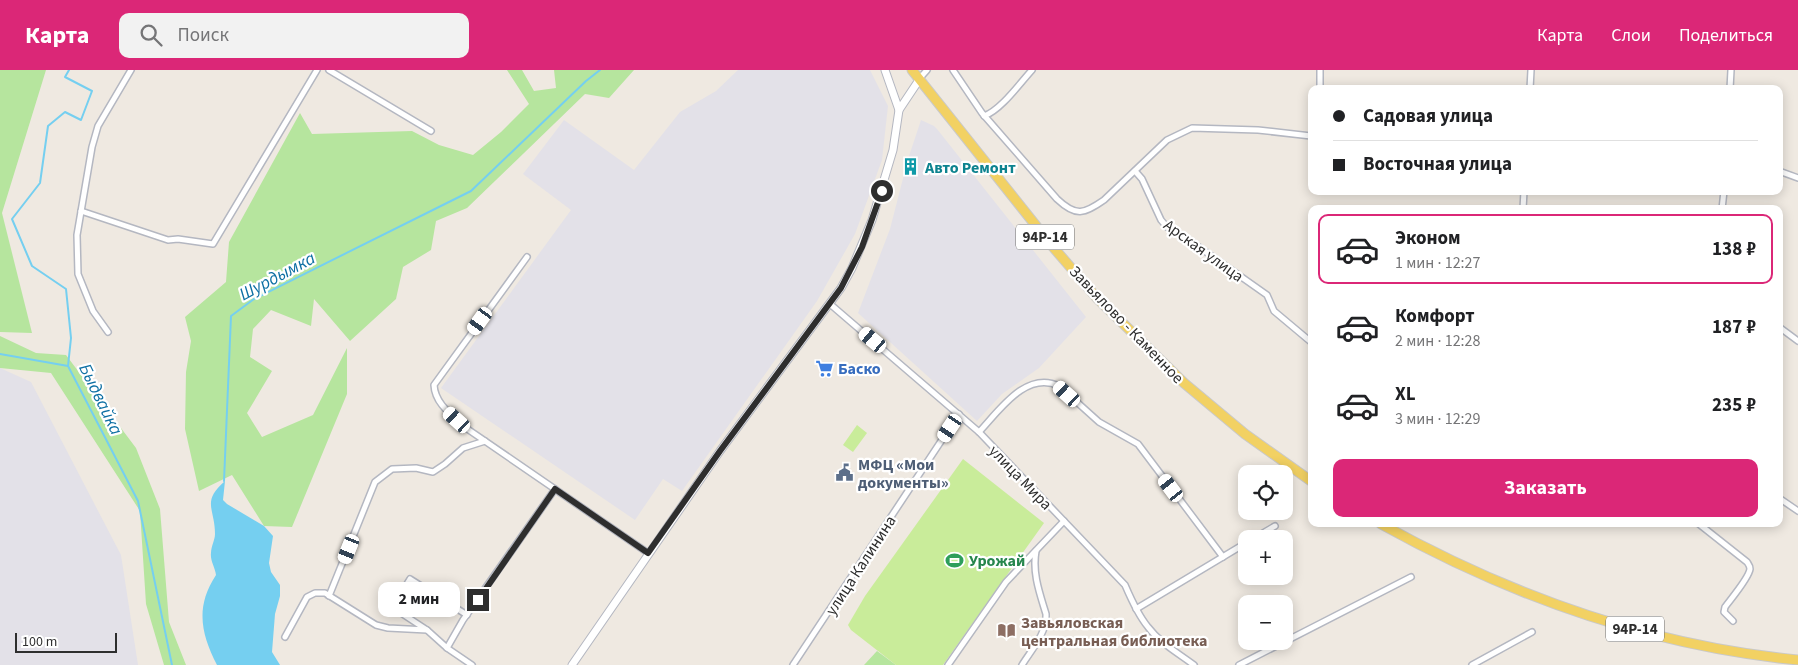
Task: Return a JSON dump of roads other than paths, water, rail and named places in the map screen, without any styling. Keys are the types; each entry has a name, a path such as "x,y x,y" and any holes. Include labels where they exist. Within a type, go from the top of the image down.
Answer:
{"main road":[{"name":"Завьялово - Каменное","path":"912,70 1097,298 1134,336 1198,395 1245,434 1308,479"},
{"name":"94Р-14","path":"1387,527 1478,573 1536,597 1579,611 1662,636 1709,646 1798,660"}],"street":[{"path":"108,332 94,311 78,274 77,235 92,148 98,126 131,70"},
{"path":"81,212 168,240 178,238 213,244 317,70"},
{"path":"329,70 431,131"},
{"path":"885,70 899,110"},
{"path":"572,665 720,451 830,304 852,268 872,220 893,150 899,110 927,70"},
{"path":"954,70 984,116 1057,199 1074,212 1084,212 1093,208 1104,200 1167,140 1192,128 1258,130 1308,136"},
{"path":"984,116 990,114 1001,104 1032,70"},
{"path":"1320,70 1320,85"},
{"path":"1530,85 1531,70"},
{"path":"1730,85 1731,70"},
{"name":"Арская улица","path":"1135,171 1142,179 1161,220 1167,226 1267,295 1274,311 1308,339"},
{"path":"1783,172 1798,178"},
{"path":"527,257 434,385 435,394 448,412 466,428 648,553"},
{"name":"улица Мира","path":"830,304 979,432 1125,585 1147,627 1163,643 1194,665"},
{"path":"1783,330 1798,341"},
{"path":"979,432 1004,405 1029,385 1043,381 1059,386 1098,422 1138,444 1223,557"},
{"name":"улица Калинина","path":"793,665 960,414"},
{"path":"329,596 375,482 392,469 416,468 433,472 463,448 485,441"},
{"path":"447,648 467,615 555,489"},
{"path":"1783,501 1798,511"},
{"path":"948,665 1006,582 1064,521"},
{"path":"1268,530 1275,526"},
{"path":"1703,527 1750,566 1750,571 1725,607 1724,612 1733,621"},
{"path":"1136,609 1238,548"},
{"path":"1022,665 1044,630 1047,620 1036,576 1034,562 1036,552"},
{"path":"1239,665 1410,577"},
{"path":"467,615 410,579 394,605 395,609 427,630 447,648 472,665"},
{"path":"285,637 307,597 315,593 325,593 376,625 388,628 427,630"},
{"path":"1472,665 1532,632"}],"water":[{"path":"225,481 223,500 264,526 273,536 269,563 271,572 280,585 280,596 275,614 272,652 280,665 217,665 207,642 204,631 203,609 209,587 216,575 211,556 215,534 211,500 213,494"}],"waterway":[{"name":"Быдвайка","path":"69,70 65,77 92,91 81,120 65,112 48,126 40,183 12,219 32,266 66,289 71,338 68,366 138,501 172,665"},
{"name":"Шурдымка","path":"224,481 231,316 254,299 471,191 586,81 600,70"},
{"path":"0,354 68,366"}],"place":[{"name":"Авто Ремонт","path":"911,167"},
{"name":"Баско","path":"824,368"},
{"name":"МФЦ «Мои документы»","path":"844,473"},
{"name":"Урожай","path":"955,560"},
{"name":"Завьяловская центральная библиотека","path":"1007,631"}]}
